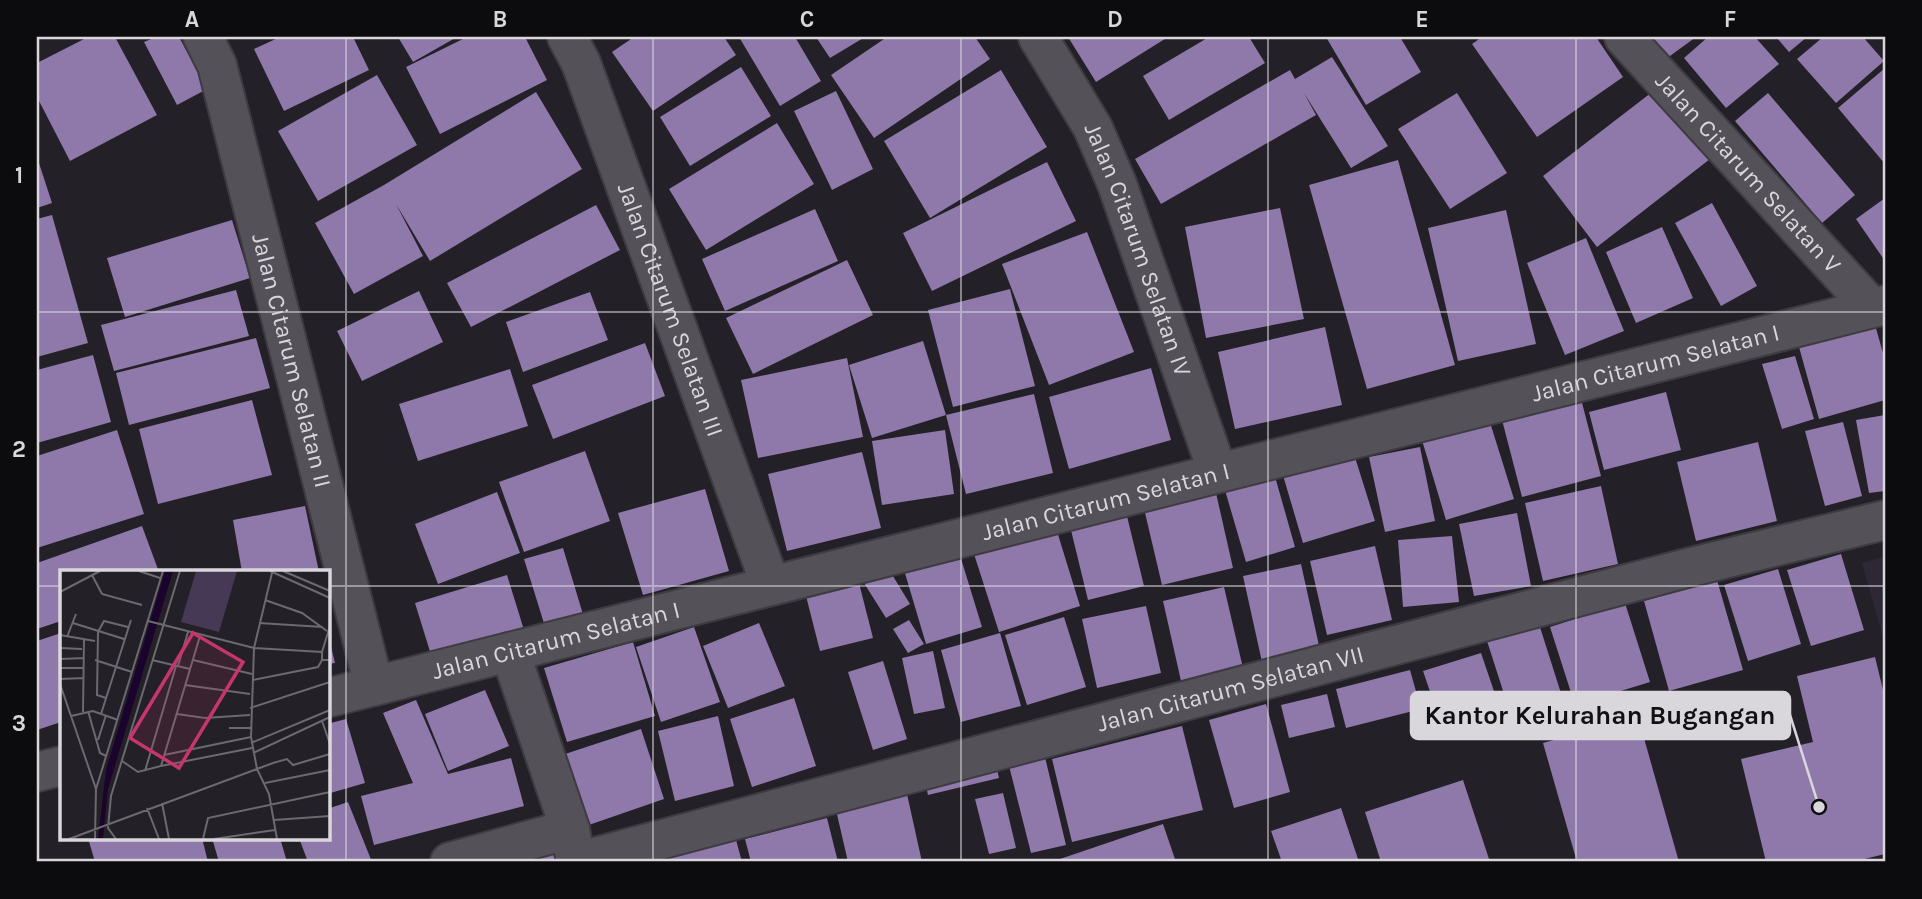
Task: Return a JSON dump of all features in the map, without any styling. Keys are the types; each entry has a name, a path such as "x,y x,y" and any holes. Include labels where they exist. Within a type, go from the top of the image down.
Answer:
{"street":[{"name":"Jalan Citarum Selatan II","path":"204,37 217,65 374,686"},
{"name":"Jalan Citarum Selatan III","path":"567,37 581,64 771,586"},
{"name":"Jalan Citarum Selatan IV","path":"1038,37 1093,128 1117,184 1218,473"},
{"name":"Jalan Citarum Selatan V","path":"1624,37 1879,307"},
{"name":"Jalan Citarum Selatan I","path":"329,697 1879,307"},
{"name":"Jalan Citarum Selatan VII","path":"450,862 574,851 1885,520"},
{"path":"510,652 574,851"},
{"path":"37,772 60,766"}],"shaded area":[{"path":"1885,556 1885,645 1862,563"}],"building":[{"path":"88,37 115,37 157,115 70,161 37,97 37,63"},
{"path":"156,37 179,37 207,89 177,105 144,42"},
{"path":"280,37 353,37 369,70 284,111 254,49"},
{"path":"398,37 457,37 413,62"},
{"path":"467,37 525,37 547,80 440,134 406,67"},
{"path":"634,37 724,37 736,55 653,111 612,52"},
{"path":"739,37 795,37 821,81 780,106"},
{"path":"816,37 865,37 830,58"},
{"path":"887,37 975,37 990,59 874,138 831,75"},
{"path":"1068,37 1168,37 1096,82"},
{"path":"1209,37 1249,37 1265,63 1169,120 1143,76"},
{"path":"1326,37 1400,37 1421,72 1366,105"},
{"path":"1482,37 1596,37 1623,77 1537,137 1472,44"},
{"path":"1639,37 1696,37 1659,64"},
{"path":"1708,37 1755,37 1779,64 1726,108 1684,58"},
{"path":"1776,37 1807,37 1789,52"},
{"path":"1823,37 1863,37 1884,61 1836,103 1797,59"},
{"path":"1332,57 1388,146 1351,168 1304,93 1316,115 1161,204 1135,159 1290,70 1295,79"},
{"path":"741,67 771,116 690,166 660,117"},
{"path":"1885,68 1885,164 1838,108"},
{"path":"1001,70 1047,147 930,218 884,141"},
{"path":"377,75 417,145 318,201 278,131"},
{"path":"1656,89 1710,159 1597,247 1543,176"},
{"path":"836,91 873,169 832,190 794,111"},
{"path":"536,92 582,169 430,261 396,204 423,256 354,294 315,223 384,185"},
{"path":"1457,93 1507,173 1450,209 1398,129"},
{"path":"1768,93 1855,195 1822,223 1735,121"},
{"path":"777,123 814,184 706,250 669,189"},
{"path":"37,157 52,203 37,208"},
{"path":"1398,160 1455,365 1367,389 1309,185"},
{"path":"1047,162 1076,221 932,291 903,233"},
{"path":"1885,198 1885,261 1856,219"},
{"path":"1712,203 1757,286 1721,306 1675,223"},
{"path":"596,205 620,250 471,327 447,283"},
{"path":"1280,208 1304,319 1206,338 1185,227"},
{"path":"815,209 838,261 725,311 702,259"},
{"path":"1506,210 1536,344 1458,361 1428,228"},
{"path":"52,215 88,343 37,357 37,219"},
{"path":"232,220 250,278 125,317 107,258"},
{"path":"1662,227 1693,298 1636,323 1606,252"},
{"path":"1087,232 1134,352 1049,385 1002,264"},
{"path":"1586,238 1624,331 1565,355 1527,263"},
{"path":"847,260 873,315 753,374 726,318"},
{"path":"1010,289 1035,386 953,407 928,310"},
{"path":"236,290 249,336 114,371 101,325"},
{"path":"419,291 443,342 362,381 337,331"},
{"path":"590,292 608,340 523,372 506,322"},
{"path":"1875,325 1885,360 1885,400 1819,419 1799,347"},
{"path":"1325,327 1342,405 1235,429 1218,352"},
{"path":"256,338 270,388 129,425 116,373"},
{"path":"923,341 946,415 872,438 849,365"},
{"path":"645,343 665,396 553,439 532,385"},
{"path":"93,355 111,422 37,443 37,370"},
{"path":"1795,356 1814,419 1782,429 1762,364"},
{"path":"847,358 863,437 758,458 741,380"},
{"path":"1151,368 1171,440 1069,469 1049,397"},
{"path":"510,369 528,426 418,461 399,404"},
{"path":"1666,392 1681,450 1604,470 1589,412"},
{"path":"1034,394 1053,473 966,494 946,415"},
{"path":"1580,395 1601,476 1522,497 1501,416"},
{"path":"252,400 272,475 158,504 139,429"},
{"path":"1885,415 1885,491 1869,493 1856,420"},
{"path":"1488,416 1514,499 1446,520 1421,437"},
{"path":"1843,422 1862,496 1825,506 1805,431"},
{"path":"117,430 144,514 37,548 37,456"},
{"path":"945,430 954,494 882,505 872,441"},
{"path":"1758,442 1777,521 1696,541 1677,462"},
{"path":"1420,447 1435,521 1385,532 1369,457"},
{"path":"585,451 610,521 524,552 499,482"},
{"path":"1353,451 1375,521 1303,543 1282,472"},
{"path":"862,452 881,528 787,551 768,474"},
{"path":"1272,466 1295,547 1246,562 1222,480"},
{"path":"1214,484 1233,568 1162,585 1142,500"},
{"path":"1601,486 1618,564 1543,581 1525,503"},
{"path":"705,489 729,571 643,595 618,513"},
{"path":"497,492 520,553 438,584 415,524"},
{"path":"305,506 319,570 242,570 233,520"},
{"path":"1125,508 1144,586 1088,600 1069,522"},
{"path":"1517,513 1531,586 1474,596 1459,524"},
{"path":"142,526 158,570 60,570 60,621 37,629 37,563"},
{"path":"1056,528 1080,606 999,632 974,554"},
{"path":"1452,536 1459,602 1403,607 1398,540"},
{"path":"1375,546 1392,620 1327,635 1310,561"},
{"path":"563,548 585,621 547,633 524,559"},
{"path":"959,552 982,627 926,644 904,570"},
{"path":"1841,554 1864,630 1811,646 1787,570"},
{"path":"1301,564 1320,650 1262,662 1243,576"},
{"path":"888,568 910,604 886,618 864,583"},
{"path":"1778,569 1801,644 1748,661 1724,585"},
{"path":"507,575 524,630 432,658 415,603"},
{"path":"1717,580 1743,670 1669,691 1644,601"},
{"path":"859,583 873,638 820,651 806,596"},
{"path":"1224,587 1243,668 1181,681 1163,601"},
{"path":"1625,603 1650,682 1575,705 1550,627"},
{"path":"1146,606 1161,673 1097,688 1082,619"},
{"path":"1064,617 1086,687 1027,705 1005,635"},
{"path":"909,620 924,644 908,653 893,629"},
{"path":"759,623 785,686 728,708 703,646"},
{"path":"1539,624 1566,709 1514,725 1487,641"},
{"path":"694,627 720,702 661,722 636,647"},
{"path":"60,633 60,722 37,730 37,641"},
{"path":"1000,633 1021,706 961,722 941,650"},
{"path":"329,638 335,663 329,664"},
{"path":"633,642 655,716 567,742 544,668"},
{"path":"933,651 945,708 914,714 902,658"},
{"path":"1481,653 1495,694 1437,712 1423,671"},
{"path":"1875,657 1885,698 1885,854 1852,862 1766,862 1741,759 1813,742 1797,676"},
{"path":"883,661 907,739 873,750 848,672"},
{"path":"1410,670 1421,709 1346,728 1336,689"},
{"path":"485,690 509,746 448,771 425,714"},
{"path":"1327,694 1335,727 1289,738 1281,705"},
{"path":"794,698 816,766 752,787 730,719"},
{"path":"416,700 448,774 511,758 524,806 374,845 361,796 413,783 383,713"},
{"path":"1266,704 1290,792 1234,808 1209,720"},
{"path":"718,716 734,786 675,801 658,731"},
{"path":"1638,717 1679,862 1577,862 1543,743"},
{"path":"346,719 365,783 329,793 329,723"},
{"path":"1182,726 1203,810 1072,842 1052,759"},
{"path":"641,729 664,799 583,827 559,756"},
{"path":"1044,753 1066,845 1031,853 1008,762"},
{"path":"994,756 999,778 928,795 923,773"},
{"path":"1463,780 1490,862 1381,862 1365,812"},
{"path":"1003,793 1016,848 989,854 975,799"},
{"path":"907,794 922,862 848,862 836,810"},
{"path":"348,802 372,862 308,862 299,839 329,839 329,808"},
{"path":"1341,808 1359,862 1282,862 1271,831"},
{"path":"827,818 838,862 751,862 745,839"},
{"path":"1163,824 1176,862 1061,862 1060,859"},
{"path":"735,836 742,862 657,862 656,858"},
{"path":"88,839 202,839 208,862 95,862"},
{"path":"212,839 280,839 287,862 219,862"},
{"path":"554,853 556,862 513,862"}],"place":[{"name":"Kantor Kelurahan Bugangan","path":"1819,807"}]}
